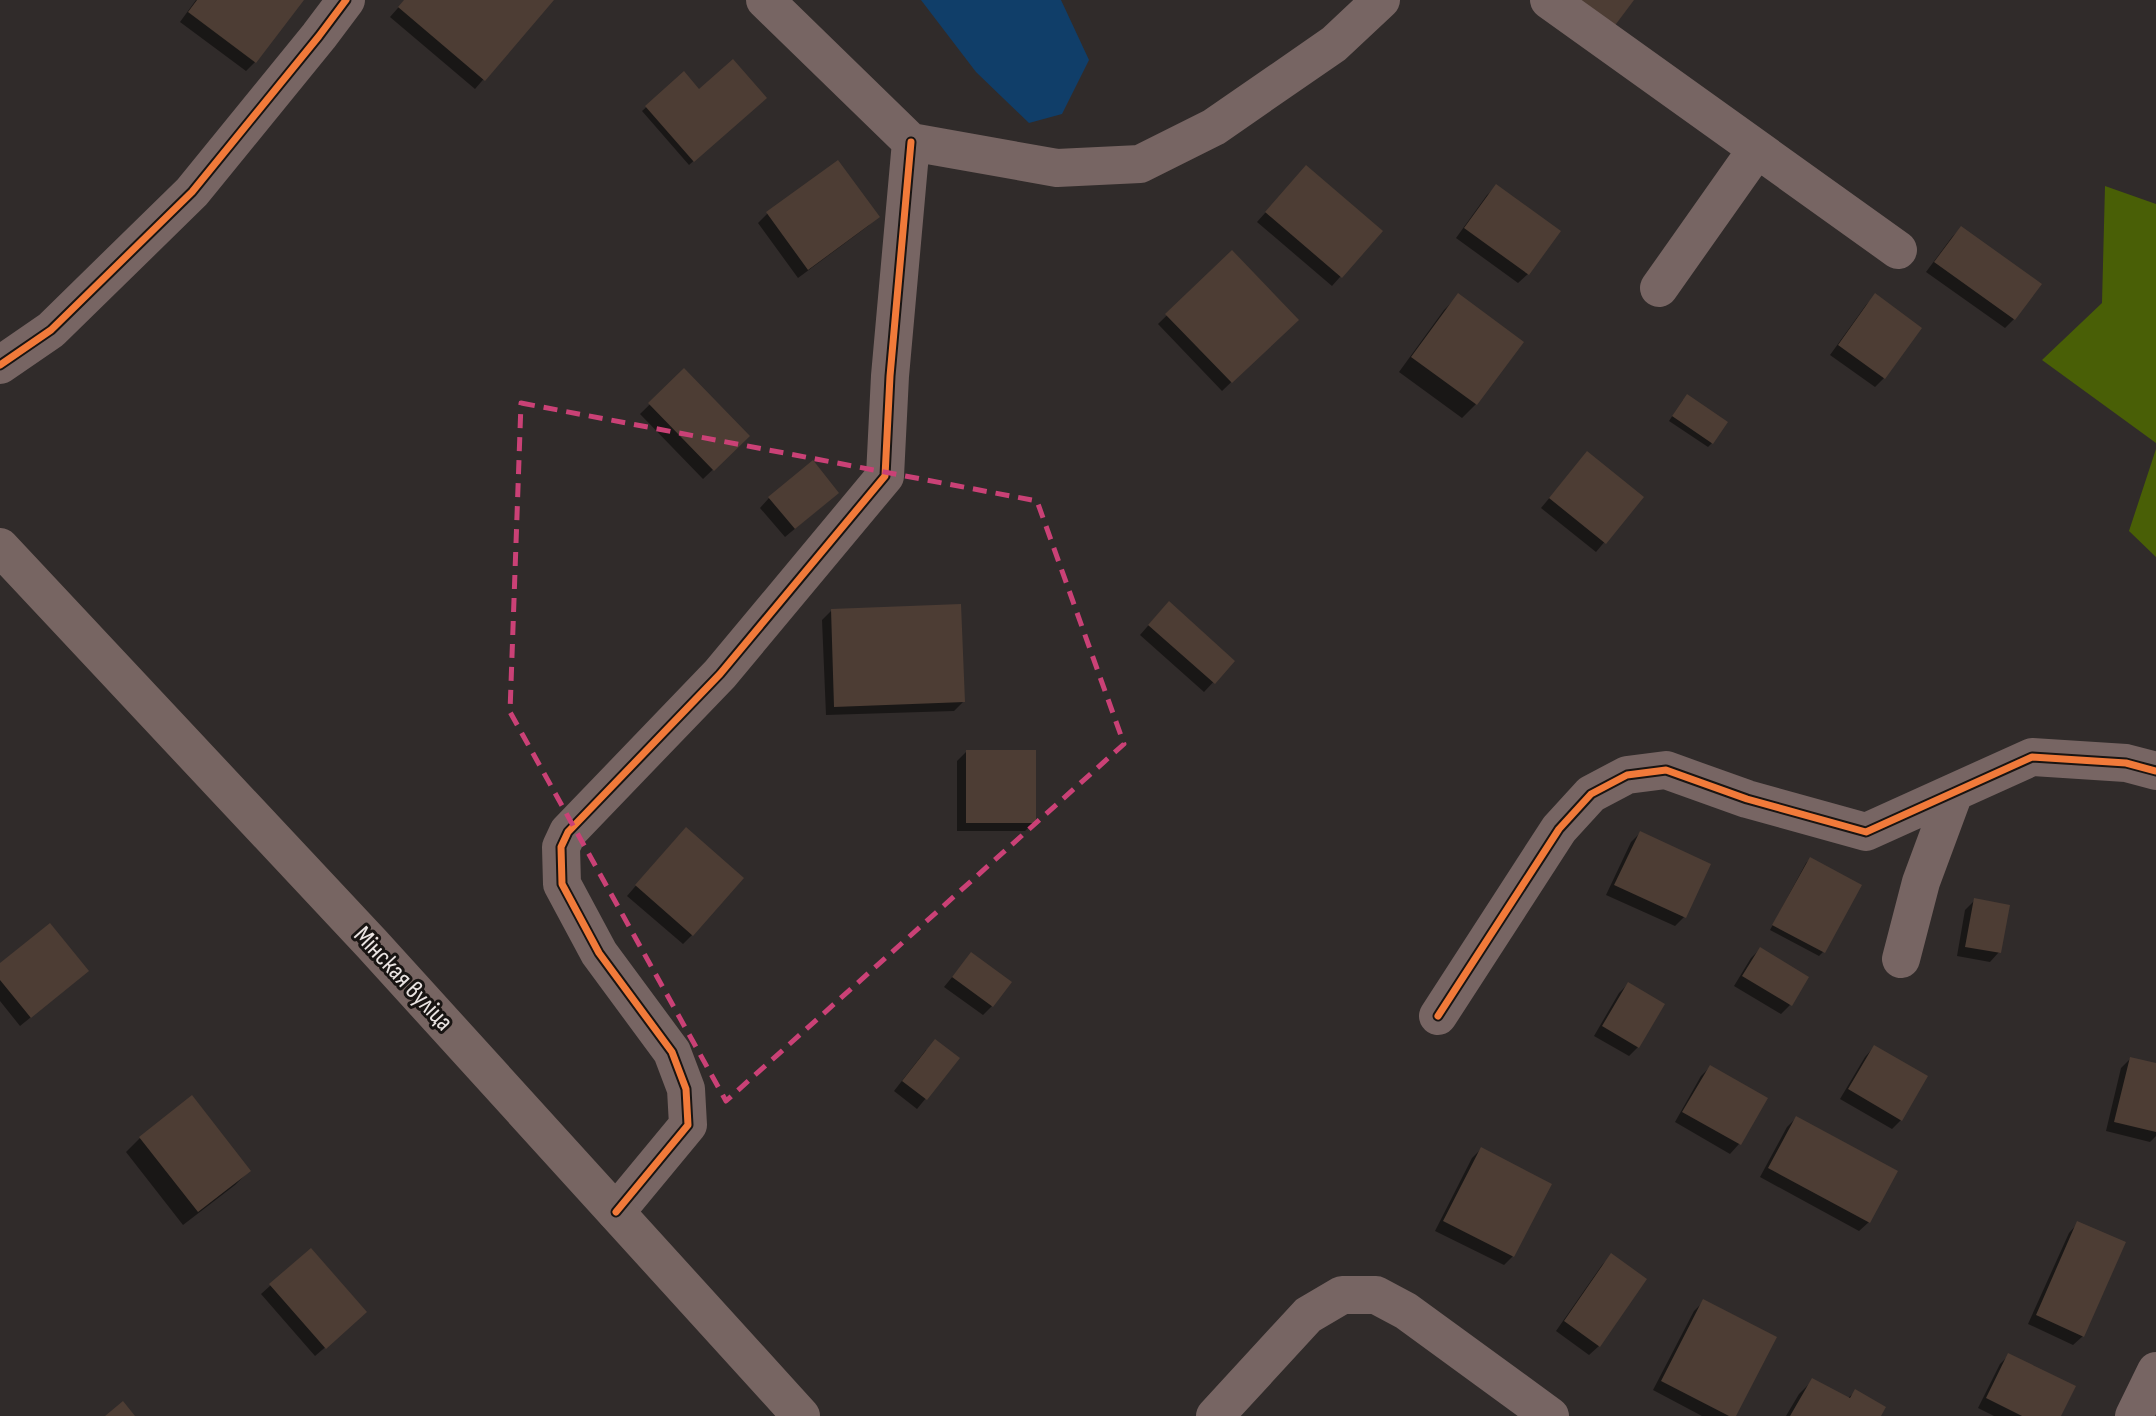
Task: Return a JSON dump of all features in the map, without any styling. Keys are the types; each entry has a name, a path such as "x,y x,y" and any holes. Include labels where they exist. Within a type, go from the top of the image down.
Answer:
{"main road":[{"name":"Мінская вуліца","path":"0,547 372,944 801,1416"}],"street":[{"path":"0,365 51,330 192,192 346,0"},
{"path":"765,0 911,142 1057,168 1139,164 1214,127 1334,44 1381,0"},
{"path":"1549,0 1898,250"},
{"path":"616,1212 688,1125 686,1089 672,1052 599,954 562,884 561,847 568,832 720,674 885,476 890,376 911,142"},
{"path":"1659,288 1757,149"},
{"path":"1438,1016 1559,829 1591,794 1627,775 1666,770 1747,799 1866,832 2032,757 2126,763 2156,771"},
{"path":"1900,959 1921,882 1954,793"},
{"path":"1215,1416 1308,1315 1342,1295 1376,1296 1406,1311 1550,1416"},
{"path":"2134,1416 2156,1371"}],"highlighted area":[{"path":"521,403 1037,501 1124,744 726,1101 510,712"}],"green space":[{"path":"2105,186 2156,204 2156,443 2042,360 2102,303"},
{"path":"2156,449 2156,557 2129,531"}],"water":[{"path":"921,0 1061,0 1089,60 1062,114 1029,123 976,72"}],"building":[{"path":"197,0 304,0 256,63 188,12"},
{"path":"404,0 554,0 485,81 398,7"},
{"path":"1565,0 1634,0 1610,32"},
{"path":"733,59 767,98 694,162 645,106 684,71 699,89"},
{"path":"838,160 880,217 808,270 766,212"},
{"path":"1306,165 1383,231 1342,278 1265,212"},
{"path":"1496,184 1561,231 1529,275 1464,228"},
{"path":"1961,226 2042,284 2015,320 1934,262"},
{"path":"1232,250 1299,320 1232,383 1165,314"},
{"path":"1458,293 1524,342 1477,405 1411,357"},
{"path":"1875,293 1922,328 1885,379 1838,345"},
{"path":"684,368 750,436 714,471 648,403"},
{"path":"1687,394 1728,422 1713,444 1672,416"},
{"path":"1587,451 1644,497 1606,544 1549,498"},
{"path":"813,460 839,493 795,529 768,497"},
{"path":"1169,601 1235,661 1215,684 1148,625"},
{"path":"961,604 965,702 834,707 831,609"},
{"path":"966,750 1036,750 1036,823 966,823"},
{"path":"686,827 744,878 693,936 635,885"},
{"path":"1640,831 1711,864 1686,918 1614,885"},
{"path":"1810,857 1862,885 1825,953 1772,925"},
{"path":"1974,898 2010,905 2001,953 1965,947"},
{"path":"50,923 89,971 31,1018 0,980 0,963"},
{"path":"1760,947 1809,977 1792,1006 1742,976"},
{"path":"971,952 1012,982 993,1007 952,977"},
{"path":"1628,982 1665,1004 1639,1048 1602,1026"},
{"path":"935,1039 960,1058 927,1100 902,1081"},
{"path":"1874,1045 1928,1076 1902,1121 1848,1089"},
{"path":"2130,1057 2156,1063 2156,1132 2114,1122"},
{"path":"1710,1065 1768,1098 1741,1145 1682,1112"},
{"path":"192,1095 251,1171 198,1212 139,1137"},
{"path":"1796,1116 1898,1171 1870,1223 1768,1168"},
{"path":"1481,1147 1552,1184 1514,1257 1443,1221"},
{"path":"2077,1221 2126,1242 2084,1337 2036,1315"},
{"path":"311,1248 367,1312 326,1349 269,1284"},
{"path":"1611,1253 1647,1279 1600,1347 1564,1321"},
{"path":"1703,1299 1777,1337 1736,1416 1729,1416 1661,1381"},
{"path":"2008,1353 2076,1386 2061,1416 2022,1416 1986,1398"},
{"path":"1812,1378 1850,1398 1855,1389 1886,1407 1881,1416 1790,1416"},
{"path":"123,1401 135,1416 105,1416"}],"cycle path":[{"path":"0,365 51,330 192,192 346,0"},
{"path":"616,1212 688,1125 686,1089 672,1052 599,953 562,884 561,847 568,832 720,674 885,476 890,376 911,142"},
{"path":"1438,1016 1559,829 1591,794 1627,775 1666,770 1747,799 1866,832 2032,757 2126,763 2156,771"}]}
